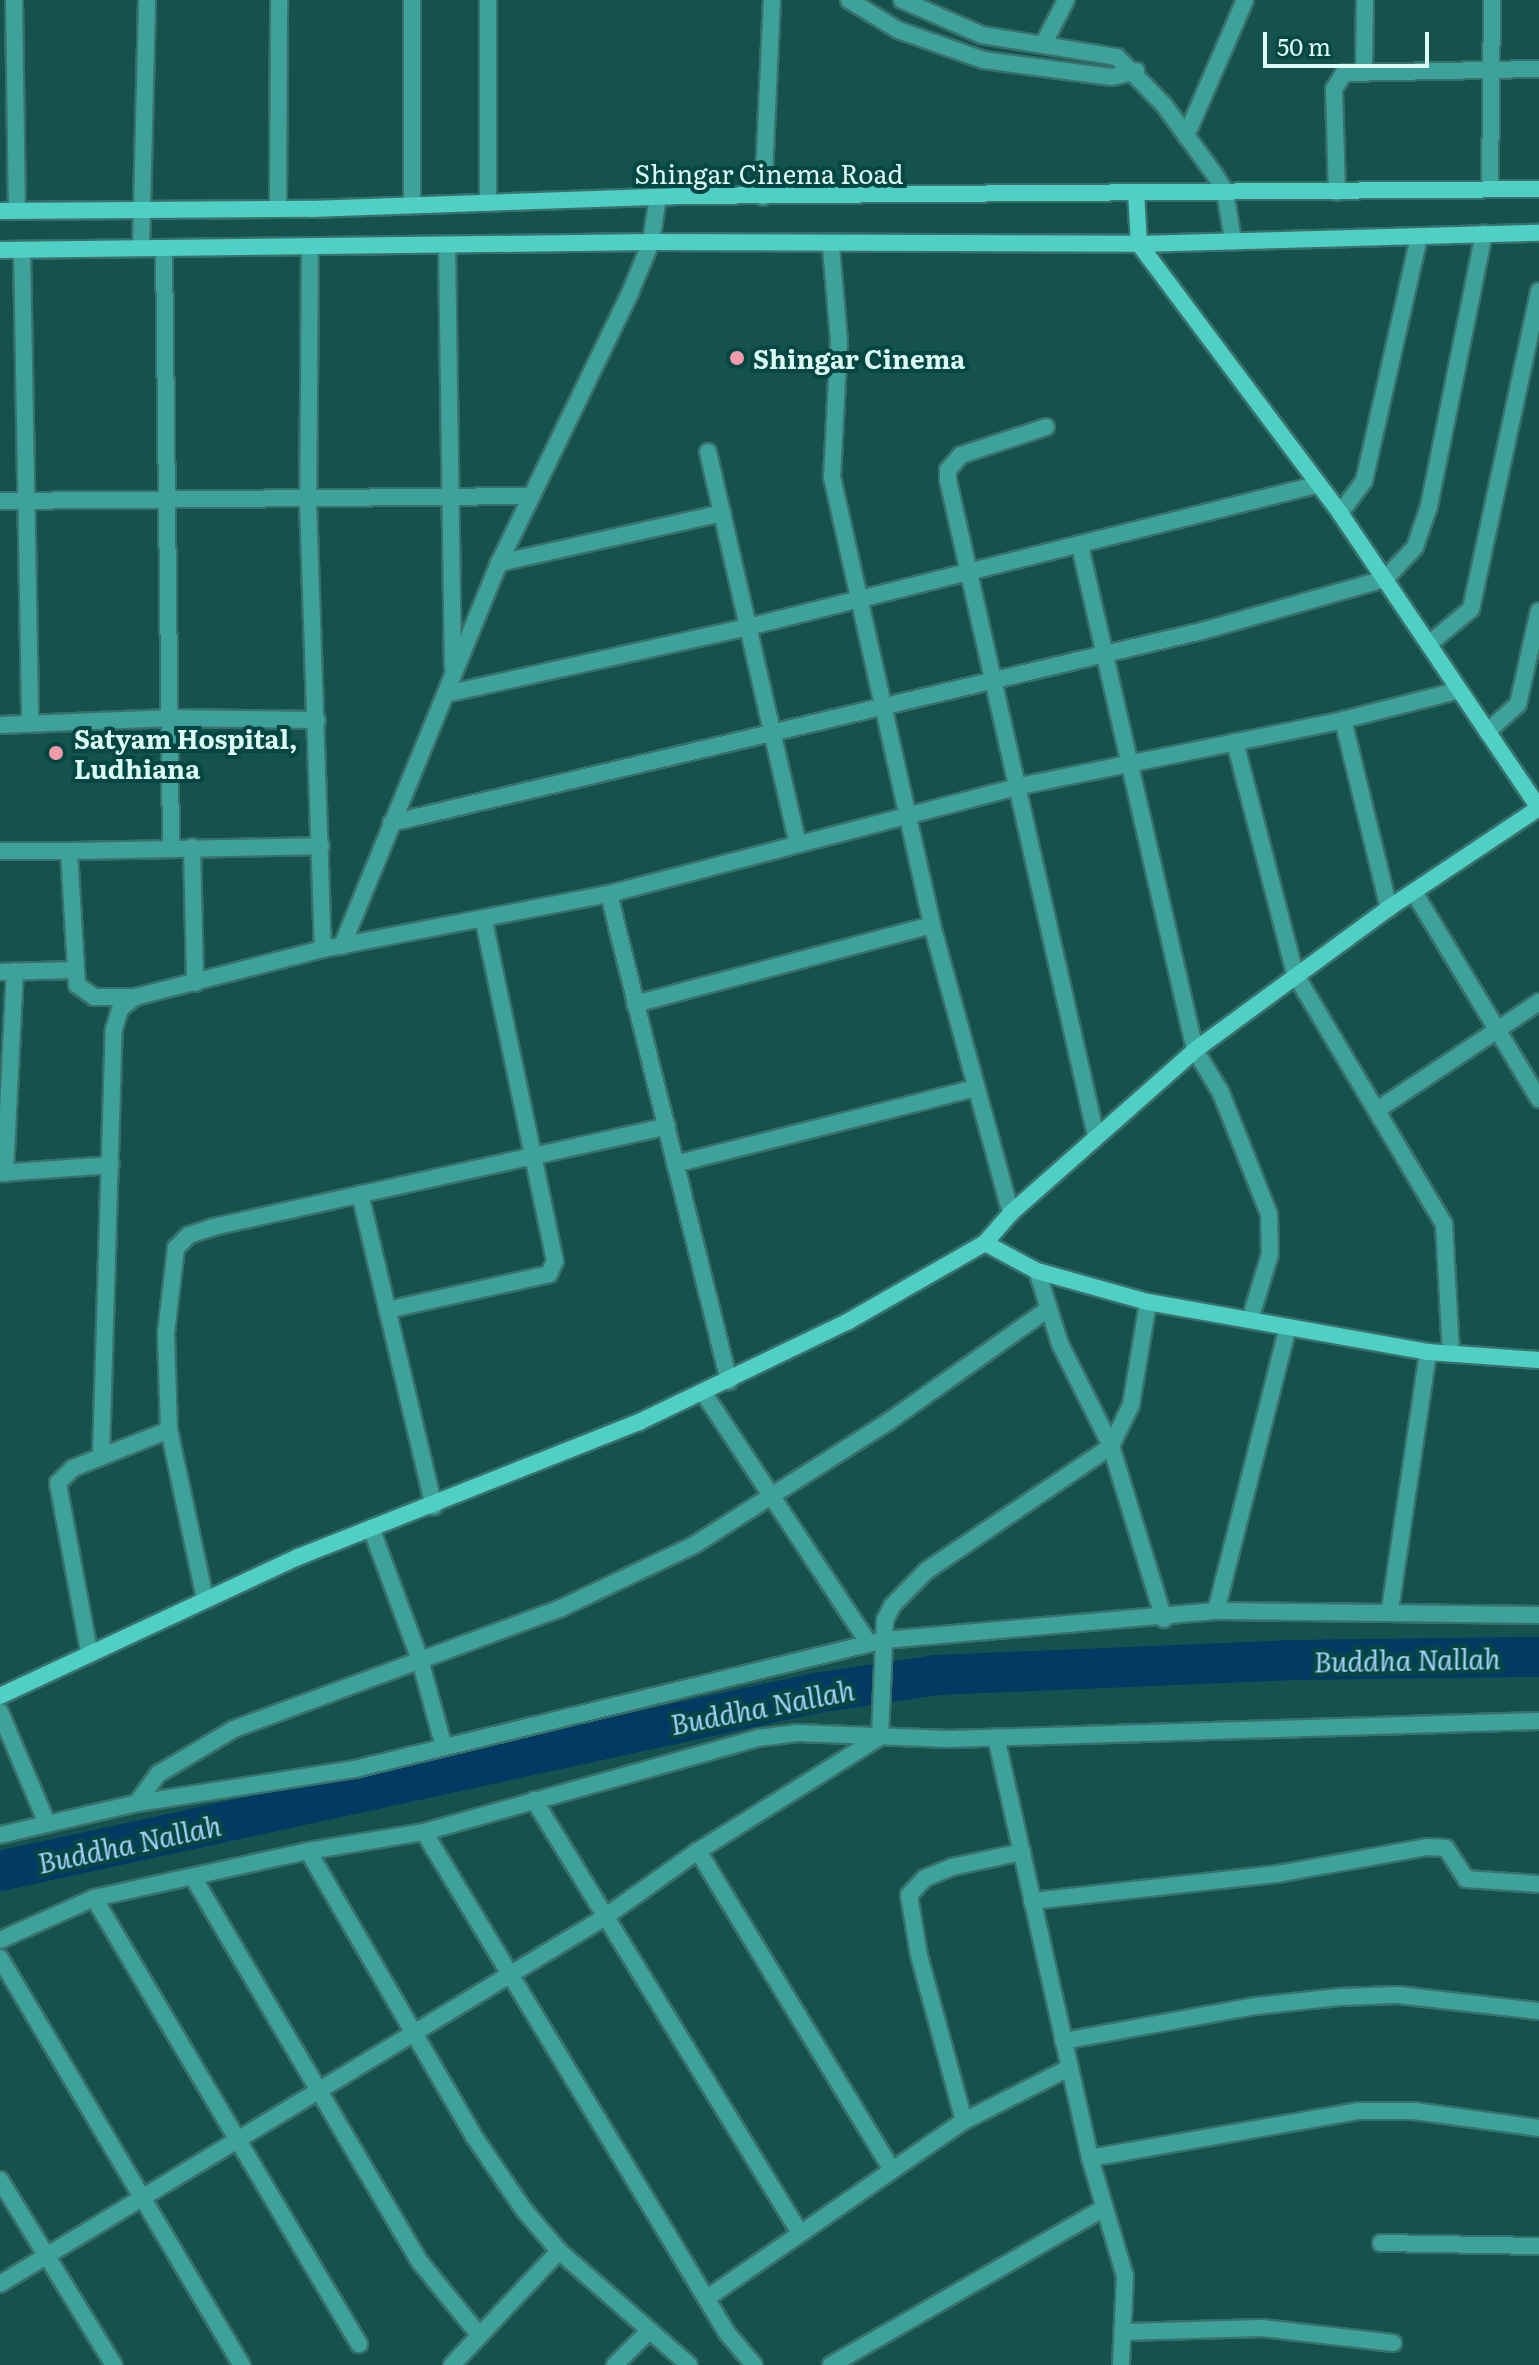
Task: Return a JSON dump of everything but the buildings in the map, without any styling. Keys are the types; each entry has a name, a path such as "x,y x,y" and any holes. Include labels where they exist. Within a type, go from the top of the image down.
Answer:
{"street":[{"path":"8,211 14,0"},
{"path":"141,248 147,0"},
{"path":"278,209 279,0"},
{"path":"412,0 412,205"},
{"path":"488,0 488,203"},
{"path":"763,197 772,0"},
{"path":"849,0 898,30 983,60 1098,76 1136,71"},
{"path":"902,0 982,35 1117,57 1136,71 1225,191 1233,241"},
{"path":"1044,43 1066,0"},
{"path":"1186,136 1245,0"},
{"path":"1364,70 1365,0"},
{"path":"1490,189 1492,0"},
{"path":"1337,192 1334,89 1344,73 1364,70 1539,69"},
{"name":"Shingar Cinema Road","path":"8,211 278,209 658,197 1539,189"},
{"path":"0,1696 89,1651 205,1599 729,1381 847,1322 985,1243 1011,1213 1195,1050 1295,974 1539,808 1456,691 1436,639 1389,575 1349,504 1316,485 1139,244 1136,192"},
{"path":"342,946 499,563 651,242 658,197"},
{"path":"0,250 651,242 831,247 1139,244 1539,233"},
{"path":"391,823 1280,611 1389,575 1409,556 1429,506 1484,234"},
{"path":"1349,504 1419,236"},
{"path":"447,245 453,497 449,686"},
{"path":"310,246 308,501 323,949"},
{"path":"831,247 839,340 832,477 932,925 1011,1213"},
{"path":"164,248 170,500 171,847"},
{"path":"22,250 30,724"},
{"path":"1436,639 1465,618 1479,583 1539,291"},
{"path":"1046,427 961,455 948,470 991,680 1020,786 1096,1136"},
{"path":"708,452 798,844"},
{"path":"449,686 748,627 1316,485"},
{"path":"0,501 308,501 532,496"},
{"path":"499,563 722,513"},
{"path":"1080,546 1195,1050 1221,1093 1269,1214 1270,1254 1250,1320"},
{"path":"1487,732 1518,704 1539,611"},
{"path":"69,851 74,970 86,995 135,997 323,949 609,894 1020,786 1343,720 1456,691"},
{"path":"0,725 172,718 317,720"},
{"path":"1343,720 1389,908"},
{"path":"1235,742 1295,974 1444,1224 1451,1353"},
{"path":"0,851 321,846"},
{"path":"192,847 195,983"},
{"path":"609,894 729,1381"},
{"path":"1415,894 1539,1099"},
{"path":"387,1310 553,1270 556,1252 484,920"},
{"path":"635,1004 932,925"},
{"path":"74,970 7,971 2,1173 111,1165"},
{"path":"101,1457 115,1018 135,997"},
{"path":"1377,1110 1539,1002"},
{"path":"675,1164 975,1088"},
{"path":"205,1599 169,1430 166,1333 176,1248 189,1235 213,1227 667,1126"},
{"path":"360,1194 434,1506"},
{"path":"985,1243 1037,1271 1148,1302 1428,1352 1539,1360"},
{"path":"1037,1271 1048,1309 1111,1446 1164,1619"},
{"path":"0,2284 415,2036 605,1917 698,1851 880,1737 884,1709 879,1645 885,1620 904,1589 1111,1446 1131,1405 1148,1302"},
{"path":"137,1803 158,1774 234,1729 624,1579 694,1545 1048,1309"},
{"path":"1216,1611 1288,1327"},
{"path":"1390,1610 1428,1352"},
{"path":"703,1392 771,1496 879,1645"},
{"path":"89,1651 57,1492 62,1475 169,1430"},
{"path":"371,1528 420,1660 444,1747"},
{"path":"0,1835 46,1821 137,1803 287,1782 879,1645 1164,1619 1216,1611 1390,1610 1539,1615"},
{"path":"0,1712 46,1821"},
{"path":"0,1940 94,1898 308,1851 424,1832 758,1738 798,1733 996,1737 1539,1721"},
{"path":"996,1737 1090,2158 1125,2276 1126,2332 1121,2365"},
{"path":"534,1800 800,2233"},
{"path":"424,1832 707,2298 754,2365"},
{"path":"1032,1901 1277,1874 1427,1847 1446,1848 1466,1879 1539,1884"},
{"path":"308,1851 500,2177 559,2251 689,2365"},
{"path":"698,1851 892,2170"},
{"path":"964,2121 919,1955 909,1895 925,1878 952,1867 1022,1852"},
{"path":"193,1877 420,2262 480,2336"},
{"path":"94,1898 359,2344"},
{"path":"0,1958 242,2365"},
{"path":"1063,2041 1256,2006 1340,1997 1398,1995 1539,2011"},
{"path":"707,2298 964,2121 1069,2068"},
{"path":"1090,2158 1358,2111 1414,2111 1539,2128"},
{"path":"0,2180 114,2365"},
{"path":"831,2365 1104,2208"},
{"path":"1381,2243 1539,2246"},
{"path":"452,2365 559,2251"},
{"path":"1126,2332 1262,2328 1393,2343"},
{"path":"615,2365 650,2330"}],"waterway":[{"name":"Buddha Nallah","path":"0,1871 816,1693 936,1675 1290,1660 1539,1657"}],"place":[{"name":"Shingar Cinema","path":"737,358"},
{"name":"Satyam Hospital, Ludhiana","path":"56,753"}]}
